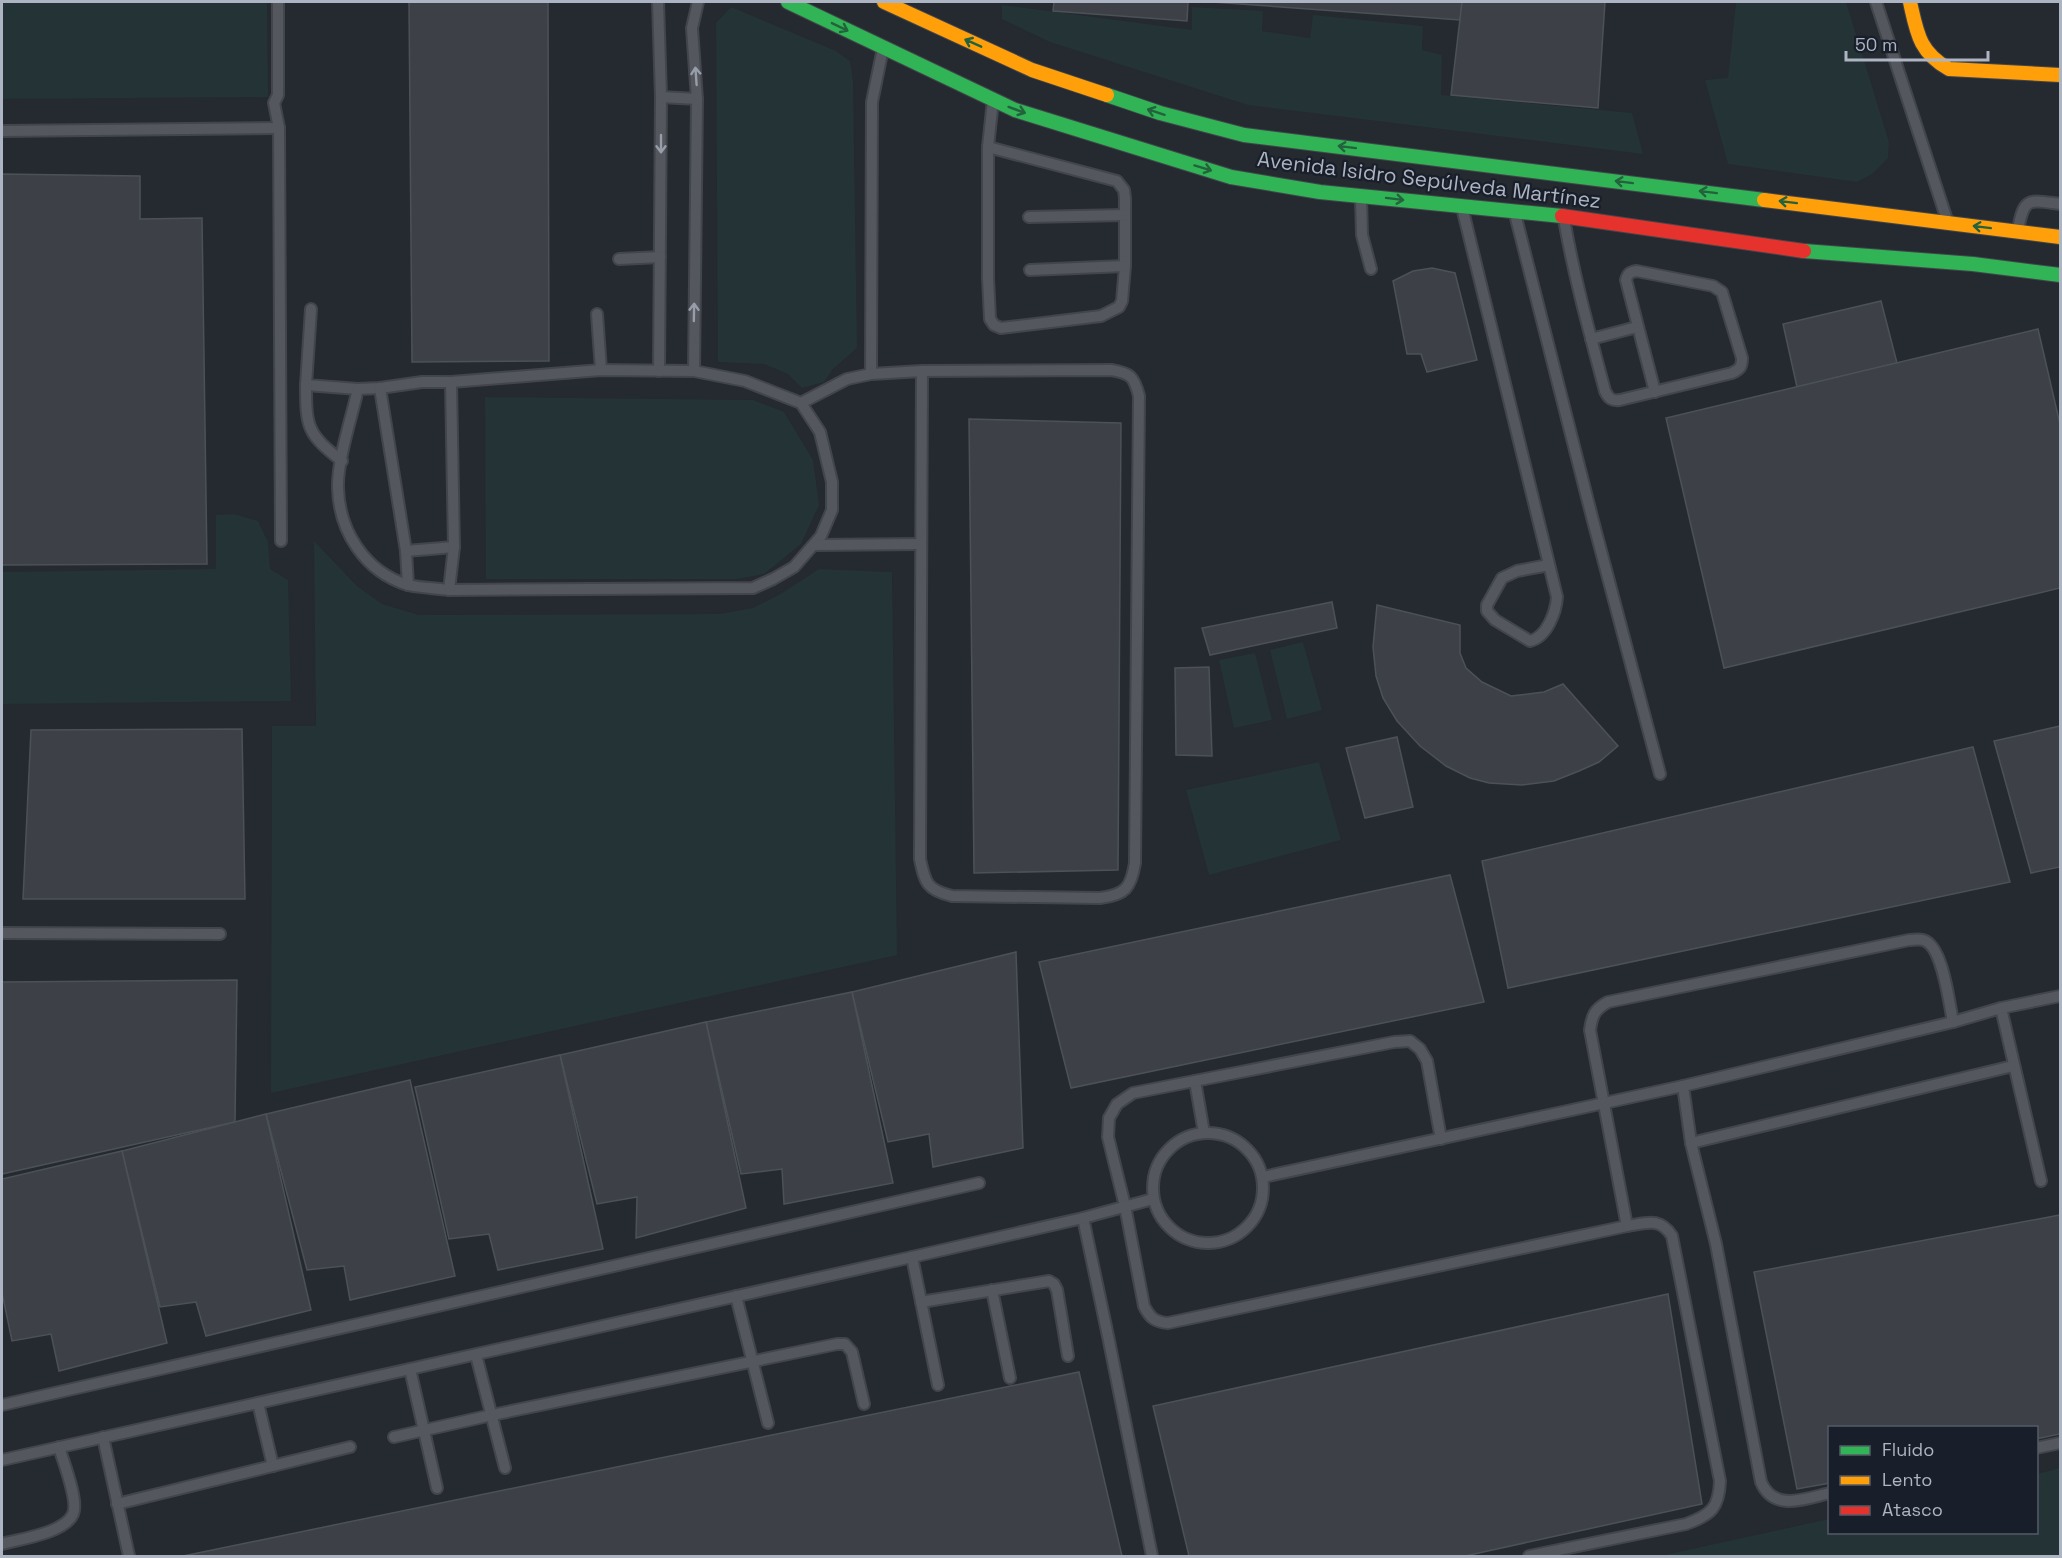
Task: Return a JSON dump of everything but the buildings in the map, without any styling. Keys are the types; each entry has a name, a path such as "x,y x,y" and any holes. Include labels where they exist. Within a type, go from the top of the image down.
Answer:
{"main road":[{"name":"Avenida Isidro Sepúlveda Martínez","path":"788,2 1015,110 1231,177 1320,192 1564,216 1599,216 1785,250 1973,264 2061,275"},
{"name":"Avenida Isidro Sepúlveda Martínez","path":"884,2 1032,70 1160,113 1244,135 2061,237"},
{"path":"1910,2 1922,47 1929,57 1949,69 2061,75"},
{"path":"1613,195 1649,194 1682,189"}],"lane":[{"path":"278,2 278,95 274,103 279,128 281,541"},
{"path":"658,2 661,97 659,371"},
{"path":"694,371 697,99 692,27 698,2"},
{"path":"1876,2 1948,223"},
{"path":"871,374 872,102 883,48"},
{"path":"661,97 697,99"},
{"path":"988,147 1117,181 1124,190 1125,215 1125,266 1122,301 1119,307 1101,316 1000,328 990,320 988,147 993,100"},
{"path":"2,131 279,128"},
{"path":"1361,195 1362,235 1371,269"},
{"path":"2018,232 2025,205 2037,201 2061,204"},
{"path":"1462,207 1557,597 1556,610 1540,636 1530,641 1495,620 1487,611 1488,605 1502,578 1509,573 1549,565"},
{"path":"1515,211 1660,774"},
{"path":"1029,217 1125,215"},
{"path":"1564,216 1570,257 1591,339 1605,391 1613,401 1655,392 1739,370 1742,358 1725,297 1713,286 1637,271 1627,275 1626,280 1637,327 1655,392"},
{"path":"619,259 660,257"},
{"path":"1030,270 1125,266"},
{"path":"311,309 306,417 310,430 325,448 342,461"},
{"path":"597,314 601,370"},
{"path":"1591,339 1637,327"},
{"path":"306,385 358,389 380,388 422,382 451,382 601,370 694,371 745,381 801,403 820,432 832,482 832,510 821,536 794,567 753,588 449,590 408,585 373,567 354,544 341,517 338,486 358,389"},
{"path":"801,403 847,379 871,374 922,370 1111,370 1125,372 1135,381 1139,396 1135,863 1133,878 1126,890 1114,896 1100,898 952,896 936,893 927,885 920,859 922,370"},
{"path":"449,590 454,547 451,382"},
{"path":"380,388 406,551 408,585"},
{"path":"814,545 921,544"},
{"path":"406,551 454,547"},
{"path":"2,933 220,934"},
{"path":"1627,1226 1590,1030 1592,1016 1598,1008 1608,1002 1909,940 1924,940 1933,947 1940,960 1953,1022"},
{"path":"1263,1177 1683,1086 1953,1022 2001,1008 2061,996"},
{"path":"2001,1008 2041,1180"},
{"path":"1441,1139 1427,1061 1420,1049 1410,1041 1394,1042 1133,1094 1117,1104 1109,1118 1108,1137 1125,1206 1144,1306 1149,1316 1156,1322 1168,1323 1627,1226 1655,1222 1666,1226 1672,1236 1720,1481 1719,1497 1713,1509 1701,1519 1686,1524 1529,1557"},
{"path":"1691,1143 2013,1066"},
{"path":"1194,1081 1204,1133"},
{"path":"1683,1086 1691,1143 1716,1245 1761,1482 1765,1491 1772,1498 1783,1501 1828,1493"},
{"path":"1204,1133 1224,1135 1242,1144 1255,1159 1263,1177 1263,1196 1257,1215 1245,1230 1228,1240 1209,1244 1190,1240 1173,1231 1160,1217 1153,1199 1153,1180 1159,1162 1170,1148 1186,1137 1204,1133"},
{"path":"2,1405 979,1183"},
{"path":"2,1460 912,1257 1083,1218 1153,1199"},
{"path":"1083,1218 1152,1557"},
{"path":"912,1257 938,1385"},
{"path":"921,1302 1049,1281 1057,1290 1068,1356"},
{"path":"992,1290 1010,1378"},
{"path":"736,1296 768,1423"},
{"path":"394,1437 845,1344 852,1352 864,1404"},
{"path":"476,1355 505,1468"},
{"path":"410,1369 437,1488"},
{"path":"258,1403 273,1466"},
{"path":"103,1437 129,1557"},
{"path":"2038,1448 2061,1443"},
{"path":"2,1544 52,1531 66,1524 74,1514 74,1499 59,1447"},
{"path":"117,1504 350,1447"}],"shaded area":[{"path":"2,2 267,2 268,97 2,99"},
{"path":"1736,2 1846,2 1889,142 1888,158 1872,174 1857,182 1728,164 1705,80 1728,78"},
{"path":"1002,5 1192,30 1192,7 1263,11 1262,31 1310,38 1313,15 1423,26 1422,50 1442,55 1441,95 1632,113 1643,154 1248,105 1050,42 1002,19"},
{"path":"731,7 836,51 850,61 853,81 857,348 833,369 824,382 802,388 788,374 764,364 718,362 716,23"},
{"path":"485,397 753,400 784,412 813,460 819,505 801,544 764,574 737,579 486,579"},
{"path":"234,514 258,521 268,542 270,569 288,580 291,701 2,704 2,572 216,569 216,515"},
{"path":"314,541 357,586 382,604 419,615 719,614 753,608 779,595 819,569 892,572 897,955 271,1093 272,726 316,726"},
{"path":"1303,642 1322,710 1287,719 1270,650"},
{"path":"1255,653 1272,720 1234,728 1219,660"},
{"path":"1319,762 1341,840 1209,875 1186,790"},
{"path":"2060,1468 2060,1556 1660,1556 1828,1519 1828,1534 2038,1534 2038,1474"}],"traffic: fast":[{"path":"788,2 1015,110 1231,177 1320,192 1562,216"},
{"path":"1107,95 1160,113 1244,135 1764,200"},
{"path":"1804,251 1973,264 2060,275"}],"traffic: slow":[{"path":"884,2 1032,70 1107,95"},
{"path":"1910,2 1925,49 1949,69 2060,75"},
{"path":"1764,200 2060,237"}],"traffic: jam":[{"path":"1562,216 1804,251"}]}
